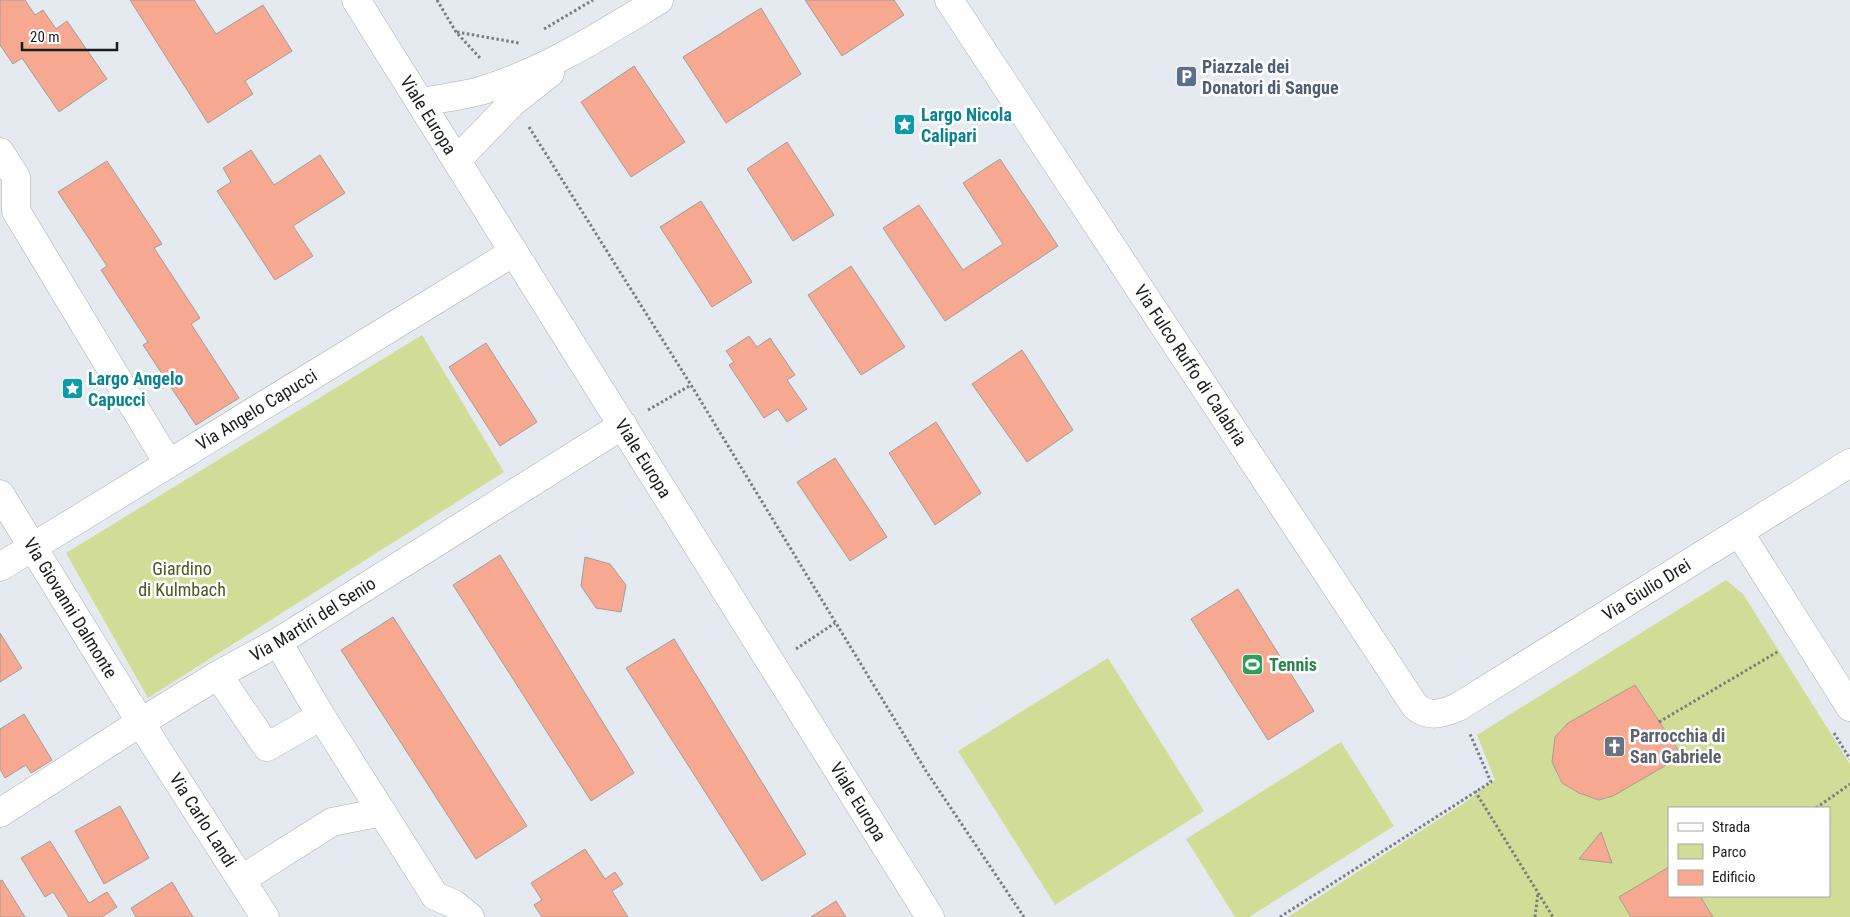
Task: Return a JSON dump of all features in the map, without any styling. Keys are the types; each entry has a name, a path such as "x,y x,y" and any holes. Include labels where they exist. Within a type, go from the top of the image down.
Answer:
{"street":[{"name":"Viale Europa","path":"356,0 773,663 930,917"},
{"path":"456,160 508,93 659,0"},
{"name":"Via Fulco Ruffo di Calabria","path":"949,0 1415,706 1423,713 1442,714"},
{"path":"420,102 479,91 508,93"},
{"path":"0,152 16,177 16,211 168,463"},
{"name":"Via Angelo Capucci","path":"0,567 514,252"},
{"name":"Via Martiri del Senio","path":"0,813 141,722 218,675 278,642 623,425"},
{"name":"Via Giulio Drei","path":"1442,714 1466,702 1850,463"},
{"name":"Via Giovanni Dalmonte","path":"0,494 141,722"},
{"path":"1739,532 1850,707"},
{"path":"278,642 321,716 435,896 454,904 470,917"},
{"path":"218,675 267,747 321,716"},
{"name":"Via Carlo Landi","path":"141,722 265,917"},
{"path":"242,879 332,822 382,812"}],"path":[{"path":"437,0 456,32 508,93 691,386 926,771 1024,917"},
{"path":"537,34 594,0"},
{"path":"456,32 520,43"},
{"path":"623,425 691,386"},
{"path":"773,663 836,624"},
{"path":"1659,722 1782,650 1776,642"},
{"path":"1829,725 1850,758"},
{"path":"1280,917 1491,782 1470,734 1478,728"},
{"path":"1817,807 1850,784"},
{"path":"1475,791 1554,917"},
{"path":"1535,917 1538,892"}],"green space":[{"name":"Giardino di Kulmbach","path":"422,335 504,472 148,698 66,553"},
{"path":"1726,580 1743,594 1850,764 1850,917 1288,917 1467,801 1495,780 1477,735"},
{"path":"1108,658 1204,811 1055,905 958,751"},
{"path":"1341,742 1394,826 1249,917 1235,917 1186,839"}],"building":[{"path":"0,0 25,0 35,15 43,10 56,29 67,21 107,79 59,112 22,58 13,64 0,45"},
{"path":"130,0 194,0 216,34 263,5 292,51 245,81 253,94 208,123"},
{"path":"805,0 894,0 904,15 842,56"},
{"path":"761,8 801,74 726,123 683,57"},
{"path":"634,66 685,142 631,177 581,102"},
{"path":"787,142 834,215 793,241 747,169"},
{"path":"251,150 274,185 320,155 345,193 293,226 313,256 275,280 217,191 231,182 223,168"},
{"path":"1000,159 1058,246 945,321 883,228 919,205 963,270 1003,244 963,183"},
{"path":"107,161 162,244 154,248 200,318 191,324 239,398 196,425 143,345 148,342 101,270 107,266 58,192"},
{"path":"701,201 752,282 712,307 660,227"},
{"path":"851,266 905,347 861,375 808,295"},
{"path":"749,336 757,347 770,338 795,375 787,380 807,409 787,422 778,409 764,418 729,365 734,362 726,351"},
{"path":"486,343 537,422 500,446 449,367"},
{"path":"1022,350 1073,430 1027,462 972,384"},
{"path":"936,422 981,493 935,525 889,453"},
{"path":"835,458 887,537 850,561 797,482"},
{"path":"500,555 634,773 591,801 453,585"},
{"path":"585,557 610,564 626,585 621,612 596,608 581,586"},
{"name":"Tennis","path":"1238,589 1314,711 1268,740 1191,619"},
{"path":"393,617 527,826 476,859 341,650"},
{"path":"0,633 22,668 0,682"},
{"path":"674,639 806,854 762,881 626,668"},
{"name":"Parrocchia di San Gabriele","path":"1635,685 1682,756 1613,796 1599,800 1579,793 1562,783 1552,762 1555,737 1568,723"},
{"path":"24,714 52,760 31,773 26,765 5,778 0,769 0,729"},
{"path":"120,806 149,858 104,884 75,831"},
{"path":"1601,832 1612,863 1579,859"},
{"path":"50,841 89,903 107,892 117,907 102,917 69,917 53,892 45,897 21,858"},
{"path":"585,849 605,879 615,872 623,884 612,891 628,917 542,917 534,905 542,900 531,883"},
{"path":"1668,868 1668,897 1701,897 1713,917 1631,917 1619,897"},
{"path":"2,880 25,917 0,917 0,881"},
{"path":"172,882 193,917 136,917 131,908"},
{"path":"836,901 846,917 811,917"}],"place":[{"name":"Piazzale dei Donatori di Sangue","path":"1186,77"},
{"name":"Largo Nicola Calipari","path":"905,125"},
{"name":"Largo Angelo Capucci","path":"72,389"},
{"name":"Tennis","path":"1253,665"},
{"name":"Parrocchia di San Gabriele","path":"1614,746"}]}
